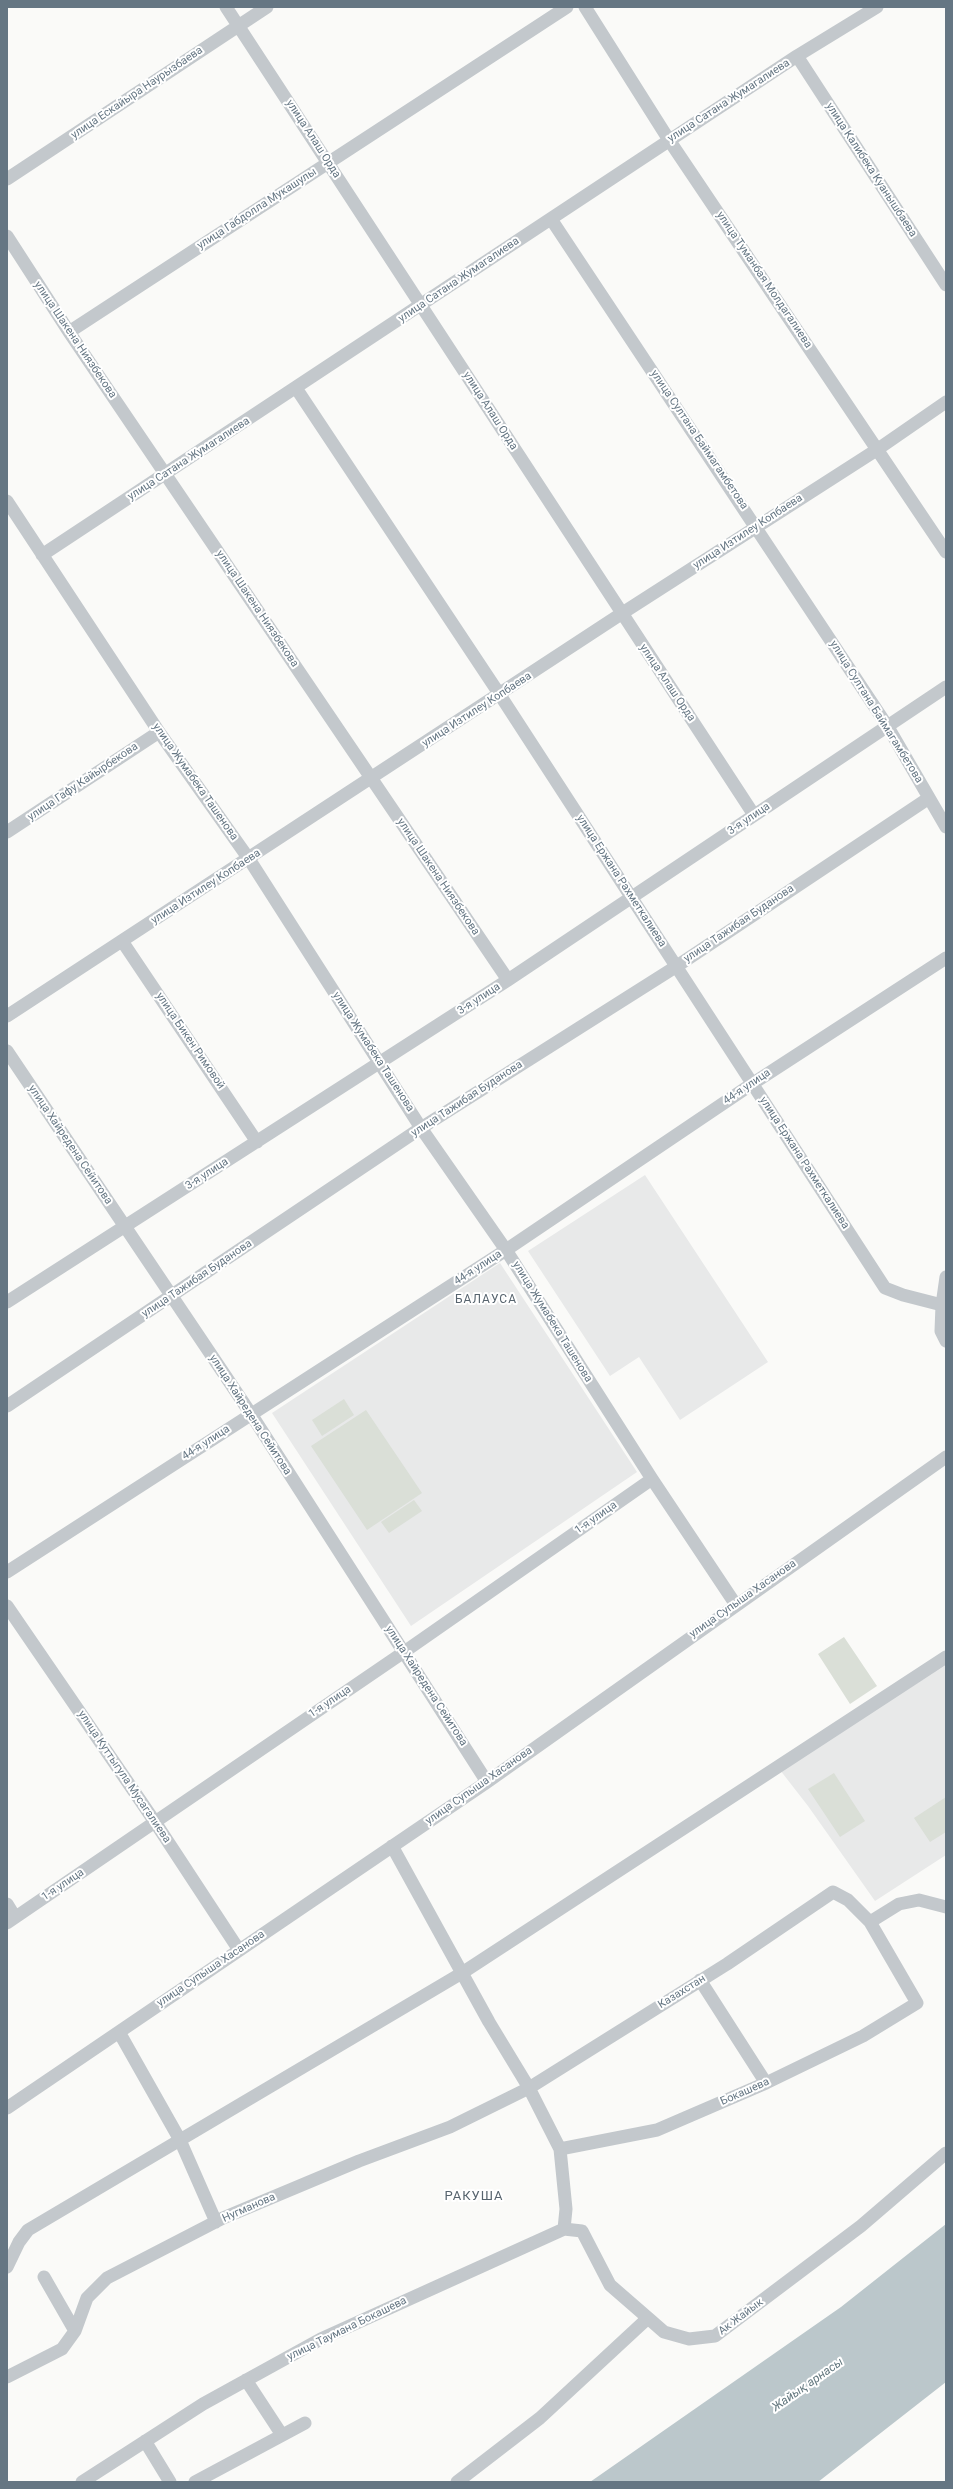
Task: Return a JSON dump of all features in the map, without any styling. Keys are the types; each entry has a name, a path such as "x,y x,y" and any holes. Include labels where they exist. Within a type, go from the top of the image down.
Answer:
{"street":[{"name":"улица Алаш Орда","path":"226,7 422,305 621,614 754,815"},
{"name":"улица Ескайыра Наурызбаева","path":"7,180 266,7"},
{"name":"улица Габдолла Мукашулы","path":"69,332 566,7"},
{"name":"улица Туманбая Молдагалиева","path":"585,7 669,140 946,552"},
{"name":"улица Сатана Жумагалиева","path":"42,555 422,305 669,140 797,56 877,7"},
{"name":"улица Калибека Куанышбаева","path":"797,56 946,285"},
{"name":"улица Султана Баймагамбетова","path":"551,219 888,727 946,827"},
{"name":"улица Шакена Ниязбекова","path":"7,236 69,332 508,980"},
{"name":"улица Ержана Рахметкалиева","path":"296,388 633,898 884,1288 902,1295 942,1305"},
{"name":"улица Изтилеу Копбаева","path":"7,1016 500,695 756,526 878,449 946,402"},
{"name":"улица Жумабека Ташенова","path":"7,501 159,732 249,859 421,1128 506,1250 652,1479 736,1605"},
{"name":"3-я улица","path":"7,1302 508,980 633,898 946,687"},
{"name":"улица Гафу Кайырбекова","path":"7,832 159,732"},
{"name":"улица Тажибая Буданова","path":"7,1406 172,1297 421,1128 677,966 929,798"},
{"name":"улица Бикен Римовой","path":"122,941 257,1142"},
{"name":"44-я улица","path":"7,1572 506,1250 752,1084 946,958"},
{"name":"улица Хайредена Сейитова","path":"7,1051 251,1414 487,1782"},
{"path":"946,1277 940,1331 946,1341"},
{"name":"улица Супыша Хасанова","path":"7,2108 487,1782 946,1457"},
{"name":"1-я улица","path":"11,1920 404,1652 652,1479"},
{"name":"улица Куттыгула Мусагалиева","path":"7,1606 155,1822 239,1950"},
{"path":"7,2267 19,2242 28,2230 462,1973 946,1657"},
{"path":"392,1846 462,1973 529,2088 560,2149 566,2210 564,2229"},
{"name":"Казахстан","path":"529,2088 700,1980 833,1892 848,1900 870,1922"},
{"path":"870,1922 899,1904 919,1900 946,1907"},
{"path":"7,1904 11,1920"},
{"name":"Бокашева","path":"560,2149 656,2130 766,2083 863,2036 917,2003 870,1922"},
{"path":"700,1980 766,2083"},
{"path":"119,2032 180,2140 216,2222"},
{"name":"Нугманова","path":"7,2377 62,2349 75,2331 87,2298 107,2278 216,2222 359,2161 450,2127 529,2088"},
{"name":"Ак Жайык","path":"564,2229 582,2231 610,2285 664,2332 689,2339 715,2336 861,2226 946,2153"},
{"name":"улица Таумана Бокашева","path":"82,2482 203,2404 321,2339 564,2229"},
{"path":"44,2277 75,2331"},
{"path":"457,2482 540,2418 648,2318"},
{"path":"246,2380 282,2435"},
{"path":"195,2482 305,2423"},
{"path":"145,2441 170,2482"}],"shaded area":[{"path":"645,1175 768,1362 680,1420 639,1357 610,1376 528,1251"},
{"path":"500,1263 637,1472 411,1626 272,1413"},
{"path":"344,1399 354,1415 322,1436 312,1420"},
{"path":"366,1410 422,1493 367,1530 311,1446"},
{"path":"414,1500 422,1511 389,1533 381,1522"},
{"path":"844,1637 877,1686 850,1704 818,1654"},
{"path":"946,1665 946,1855 875,1901 808,1806 780,1770"},
{"path":"834,1773 865,1821 840,1837 808,1789"},
{"path":"946,1797 946,1832 930,1842 914,1818"}],"water":[{"name":"Жайық арнасы","path":"946,2224 946,2382 818,2482 590,2482 841,2307"}],"district":[{"name":"БАЛАУСА","path":"486,1300"},
{"name":"РАКУША","path":"474,2197"}]}
